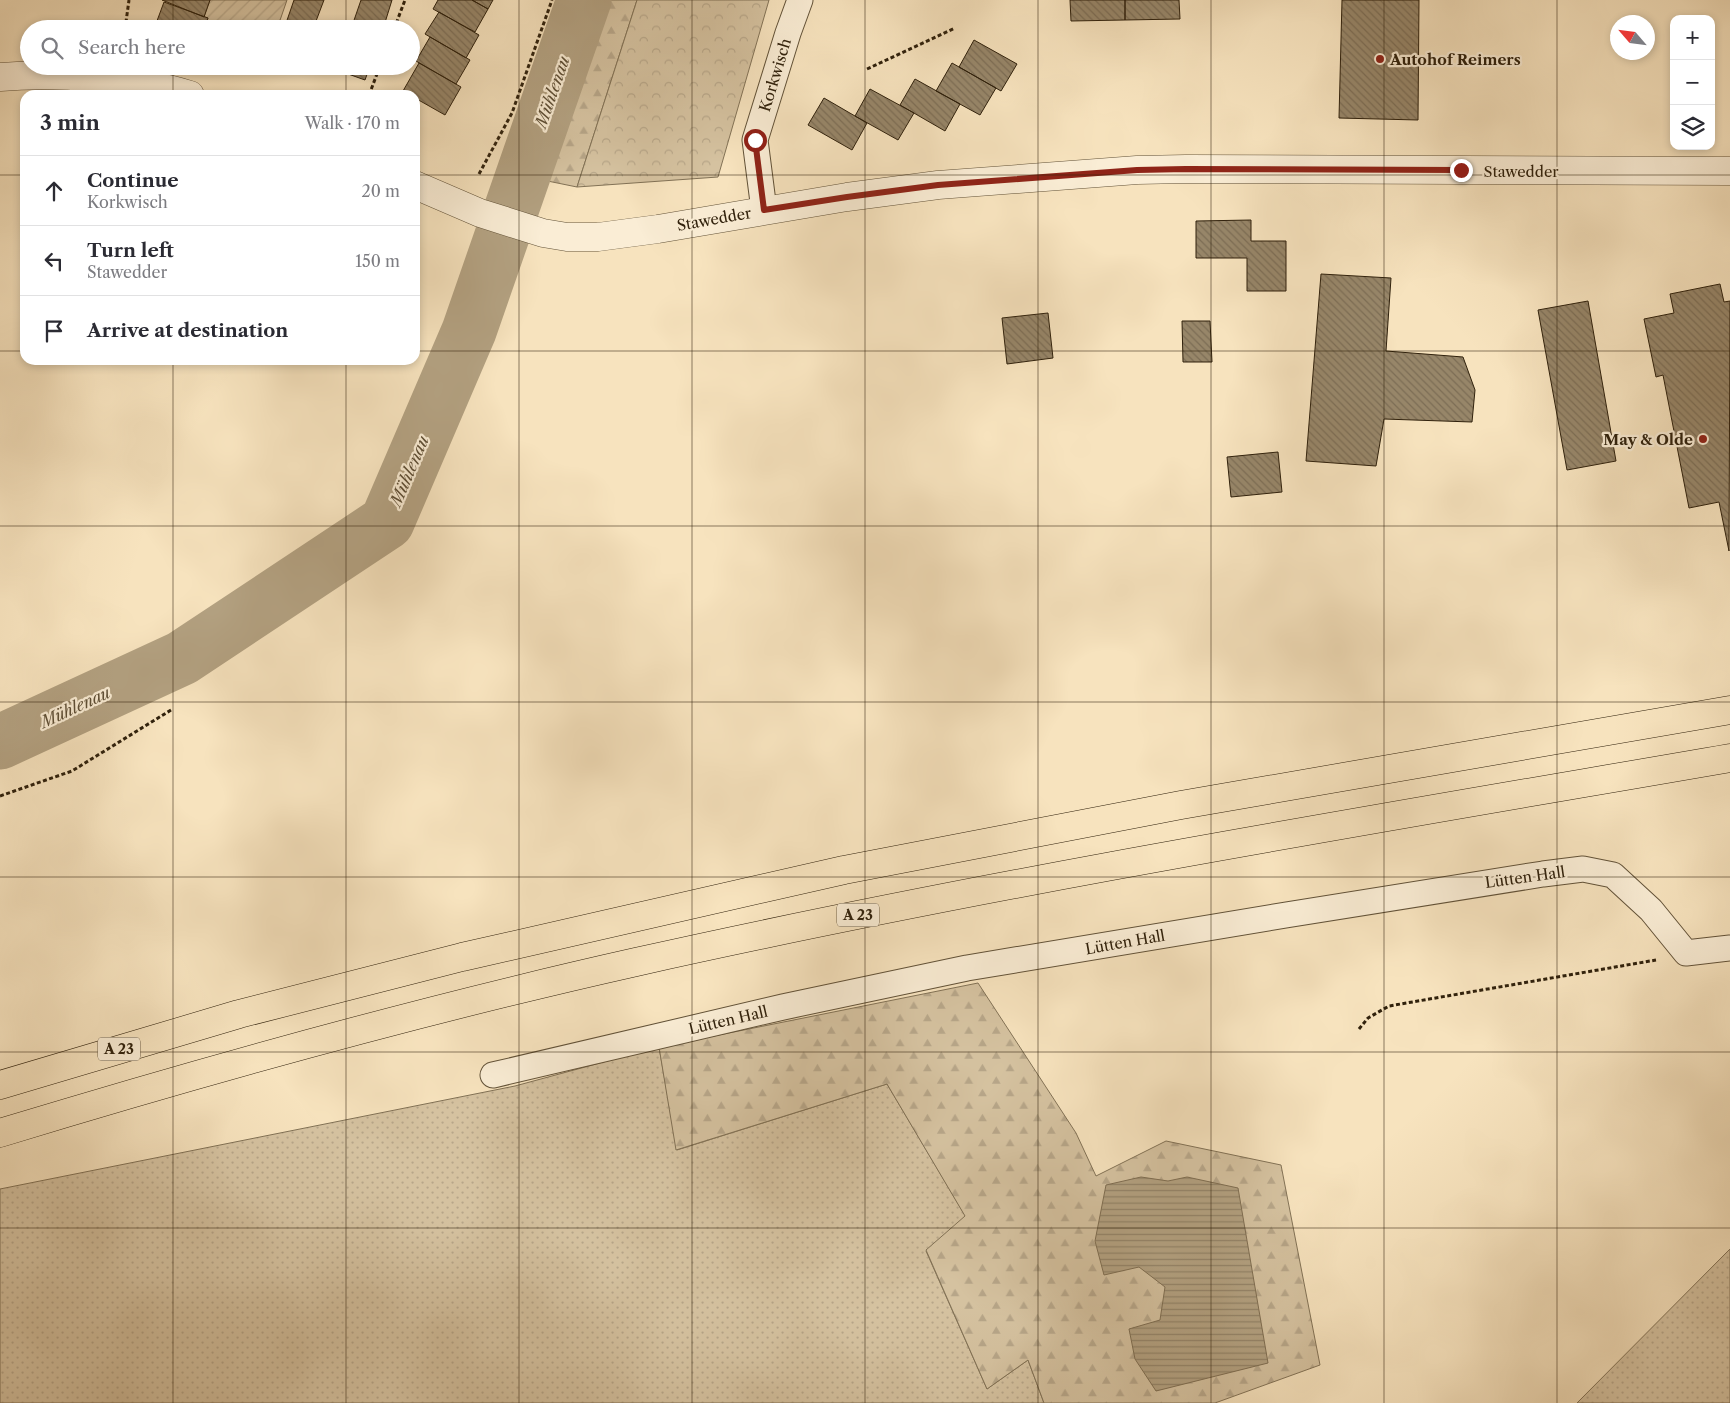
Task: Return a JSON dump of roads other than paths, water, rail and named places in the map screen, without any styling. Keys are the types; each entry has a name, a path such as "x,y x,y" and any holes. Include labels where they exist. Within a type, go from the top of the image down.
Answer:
{"highway":[{"name":"A 23","path":"0,1085 239,1014 462,957 844,870 1181,805 1730,710"},
{"name":"A 23","path":"0,1133 253,1058 475,1000 634,962 858,915 1183,853 1730,758"}],"street":[{"name":"Korkwisch","path":"764,210 755,140 800,0"},
{"path":"0,77 22,75"},
{"path":"46,75 132,82 174,90"},
{"name":"Stawedder","path":"420,187 480,213 543,233 567,237 598,237 658,229 847,197 938,185 1137,170 1730,171"},
{"name":"Lütten Hall","path":"493,1075 783,1008 968,968 1286,914 1583,869 1613,875 1652,910 1686,953 1730,948"}],"waterway":[{"name":"Mühlenau","path":"0,742 182,658 387,522 469,331 584,0"}],"place":[{"name":"Autohof Reimers","path":"1380,59"},
{"name":"May & Olde","path":"1703,439"}]}
